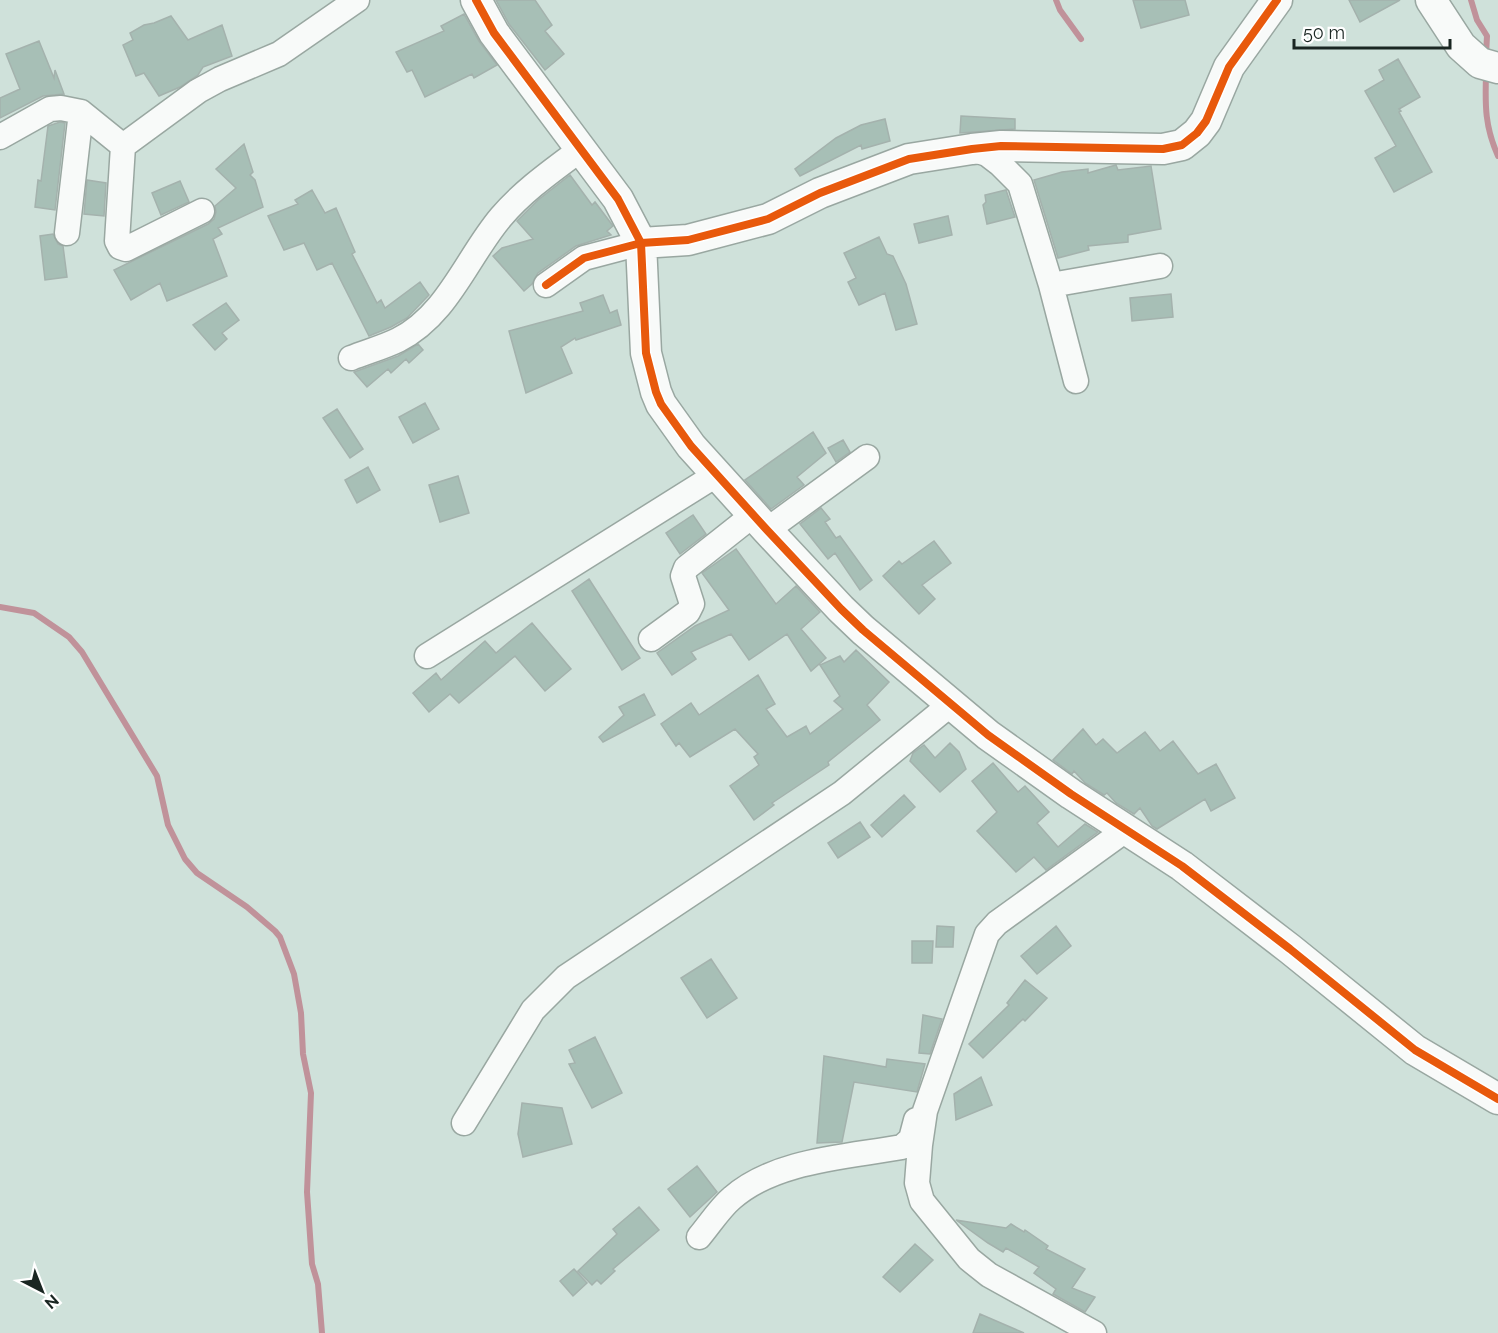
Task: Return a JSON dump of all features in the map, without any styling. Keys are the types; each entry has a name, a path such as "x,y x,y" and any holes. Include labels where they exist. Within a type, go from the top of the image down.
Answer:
{"street":[{"path":"123,146 198,92 220,79 279,54 357,0"},
{"path":"476,0 494,33 618,199 641,243 646,353 656,392 670,418 716,475 760,523 841,609 951,705 1028,765 1127,829 1214,890 1415,1050 1498,1099"},
{"path":"546,285 584,258 641,243 688,240 768,219 820,193 909,159 972,148 1001,146 1163,149 1182,145 1197,133 1206,121 1229,67 1277,0"},
{"path":"1431,0 1461,46 1480,63 1498,68"},
{"path":"0,137 50,109 61,108 81,112 123,146"},
{"path":"67,233 81,112"},
{"path":"123,146 117,240 120,247 126,249 202,211"},
{"path":"972,148 987,154 1020,184 1051,285 1076,381"},
{"path":"351,358 399,340 418,326 452,290 500,218 532,187 581,149"},
{"path":"1051,285 1160,266"},
{"path":"651,639 688,612 692,604 683,576 686,568 867,457"},
{"path":"427,656 716,475"},
{"path":"464,1124 533,1010 566,977 842,793 951,705"},
{"path":"1094,1333 989,1275 969,1259 922,1201 917,1183 925,1111 987,934 997,923 1127,829"},
{"path":"699,1237 732,1198 764,1177 790,1168 902,1147 911,1139 919,1113 925,1111"}],"building":[{"path":"496,0 535,0 552,25 545,31 564,54 545,70 509,24"},
{"path":"1133,0 1185,0 1189,15 1141,28"},
{"path":"1349,0 1400,0 1360,22"},
{"path":"464,14 479,41 497,65 474,78 472,74 425,97 412,70 407,72 396,52 444,31 441,26"},
{"path":"171,16 188,40 222,25 232,56 203,67 198,75 180,87 159,96 144,73 136,76 123,45 133,40 130,33 144,25"},
{"path":"39,41 54,78 55,70 64,94 43,96 0,118 0,98 20,89 6,54"},
{"path":"1398,59 1420,97 1399,109 1401,111 1399,112 1432,172 1394,192 1375,158 1396,146 1365,91 1384,80 1379,70"},
{"path":"961,116 1015,119 1015,129 960,133"},
{"path":"885,119 890,141 862,149 861,145 800,176 795,169 836,138 861,125"},
{"path":"60,122 65,123 55,210 35,207 38,180 41,181 48,126"},
{"path":"244,144 253,172 250,175 255,180 263,207 218,228 222,234 213,239 227,276 167,301 160,283 131,300 114,270 214,219 215,206 236,188 216,169"},
{"path":"1116,165 1118,170 1151,166 1161,229 1128,235 1128,242 1088,246 1089,250 1058,258 1034,180 1062,172 1088,169 1088,173"},
{"path":"570,175 592,205 595,202 613,226 607,231 611,235 576,246 538,273 532,284 524,291 493,256 502,248 533,239 517,221 538,200"},
{"path":"87,180 106,183 104,216 84,214"},
{"path":"180,181 189,202 161,215 152,193"},
{"path":"312,190 325,213 336,208 355,252 352,254 377,303 381,300 385,308 420,282 429,295 407,318 369,336 332,263 317,270 304,243 284,250 268,216 298,204 295,200"},
{"path":"1006,190 1015,217 987,224 983,205 986,202 985,195"},
{"path":"948,216 952,235 919,243 914,224"},
{"path":"53,234 58,244 63,246 67,277 45,280 40,236"},
{"path":"879,237 887,254 893,256 906,284 917,324 896,330 885,293 859,305 848,282 856,278 844,253"},
{"path":"1171,294 1173,317 1132,321 1130,298"},
{"path":"603,295 610,313 617,310 621,325 576,340 575,338 561,347 572,373 526,393 509,331 583,311 580,303"},
{"path":"226,303 239,320 222,333 227,339 215,350 193,325"},
{"path":"418,344 423,350 409,363 406,359 391,373 388,369 367,387 354,372 398,356"},
{"path":"425,403 439,429 413,443 399,417"},
{"path":"337,409 363,449 350,458 323,418"},
{"path":"813,432 826,453 797,477 804,485 771,509 745,480"},
{"path":"843,440 850,452 836,462 828,448"},
{"path":"368,467 380,490 357,503 345,480"},
{"path":"458,476 469,513 440,522 429,485"},
{"path":"821,508 830,519 825,522 836,538 840,536 872,580 860,590 835,553 828,559 800,524"},
{"path":"693,515 706,534 680,554 666,533"},
{"path":"934,541 951,563 922,585 935,599 919,614 883,576 899,561 902,564"},
{"path":"736,549 776,604 796,586 820,612 801,629 826,658 811,671 787,634 749,660 731,634 691,652 696,659 672,675 657,653 695,626 729,610 702,573"},
{"path":"589,579 640,658 622,670 572,591"},
{"path":"532,623 571,669 545,691 515,656 459,703 450,694 429,712 413,693 436,673 441,680 485,641 496,653"},
{"path":"856,650 889,682 867,705 880,720 828,762 829,765 772,803 774,805 754,820 730,786 759,765 754,757 758,754 735,729 690,757 679,743 676,746 661,724 691,703 699,715 758,675 775,704 766,709 787,737 806,726 810,734 843,709 834,701 840,696 820,665 840,656 844,662"},
{"path":"644,694 655,715 603,742 599,737 624,715 619,707"},
{"path":"1083,729 1096,745 1103,739 1117,753 1145,732 1160,751 1173,741 1198,774 1216,764 1235,798 1211,811 1205,799 1157,829 1152,826 1140,808 1134,814 1116,803 1107,793 1104,795 1085,783 1074,771 1072,774 1053,760"},
{"path":"950,743 959,752 966,769 940,792 910,761 913,753 924,745 935,758"},
{"path":"993,763 1018,792 1025,786 1049,812 1037,823 1058,847 1085,824 1098,832 1046,870 1034,857 1016,872 977,831 997,812 972,781"},
{"path":"904,795 915,807 882,837 871,825"},
{"path":"860,822 870,837 838,858 828,843"},
{"path":"937,926 954,927 953,947 936,947"},
{"path":"1056,926 1071,946 1037,974 1021,956"},
{"path":"912,941 933,941 932,963 912,963"},
{"path":"711,959 737,998 707,1018 681,978"},
{"path":"1025,980 1047,998 983,1058 969,1044 1009,1005 1007,1003"},
{"path":"923,1015 942,1019 930,1054 919,1053"},
{"path":"595,1037 622,1093 592,1108 569,1064 575,1063 569,1050"},
{"path":"824,1056 886,1067 887,1059 925,1064 917,1092 854,1082 842,1142 817,1143"},
{"path":"981,1077 992,1105 956,1120 954,1094"},
{"path":"522,1103 562,1108 572,1144 523,1157 518,1134"},
{"path":"697,1166 717,1192 690,1217 668,1189"},
{"path":"639,1207 659,1230 613,1269 615,1271 601,1284 597,1280 592,1285 578,1271 617,1234 613,1229"},
{"path":"956,1220 1006,1228 1011,1224 1024,1232 1025,1230 1048,1246 1046,1249 1085,1269 1072,1288 1095,1297 1085,1312 1053,1294 1056,1289 1034,1273 1039,1267 1006,1248 1003,1252"},
{"path":"915,1244 933,1260 900,1292 883,1277"},
{"path":"574,1269 587,1283 573,1296 560,1281"},
{"path":"980,1314 1024,1333 973,1333"}],"waterway":[{"path":"1056,0 1060,10 1081,39"},
{"path":"1471,0 1477,20 1487,36 1486,55"},
{"path":"1486,75 1487,116 1490,135 1498,156"},
{"path":"0,607 34,613 69,637 82,652 157,776 168,825 185,859 197,873 247,907 280,937 294,974 301,1013 303,1054 311,1093 307,1192 312,1264 318,1284 322,1333"}],"cycle path":[{"path":"476,0 494,33 618,199 641,243 646,353 661,404 691,446 767,530 863,630 988,735 1071,794 1182,866 1415,1050 1498,1099"},
{"path":"546,285 584,258 641,243 688,240 768,219 820,193 909,159 1001,146 1163,149 1182,145 1197,133 1206,121 1229,67 1277,0"}]}
